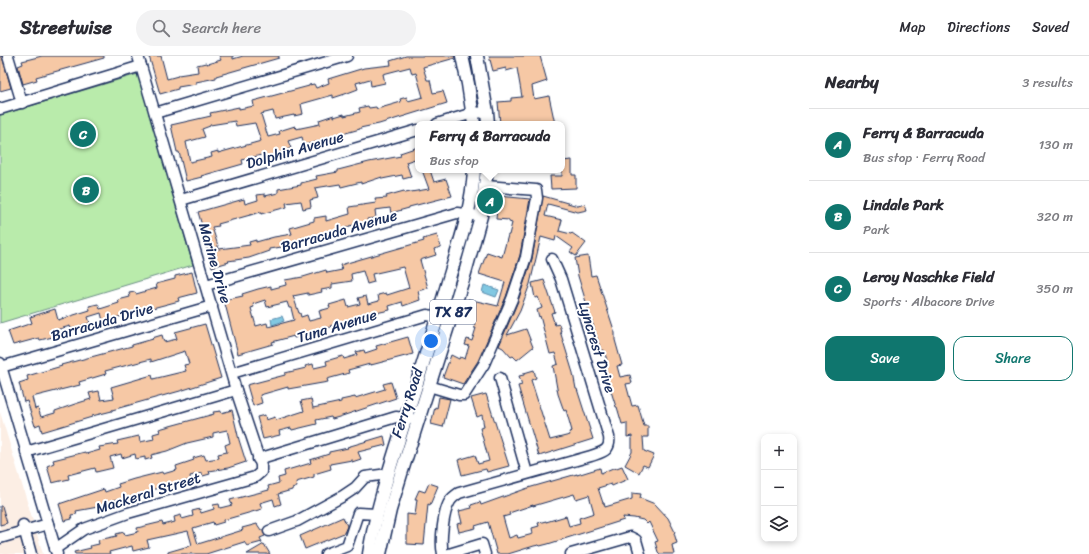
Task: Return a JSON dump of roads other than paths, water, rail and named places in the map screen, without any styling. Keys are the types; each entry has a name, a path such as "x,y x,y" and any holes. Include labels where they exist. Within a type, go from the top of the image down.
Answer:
{"main road":[{"path":"462,56 474,119"},
{"path":"477,56 488,118"},
{"name":"Ferry Road","path":"369,554 377,514 388,474 438,317 468,214 474,173"},
{"name":"Ferry Road","path":"380,554 390,510 451,318 481,216 488,173"}],"street":[{"path":"8,56 22,103"},
{"name":"Marine Drive","path":"138,56 236,390 261,465 261,472 255,477"},
{"path":"155,113 347,56"},
{"path":"0,109 141,66"},
{"path":"459,121 488,118"},
{"name":"Dolphin Avenue","path":"181,200 415,131"},
{"path":"429,386 458,395 464,395 468,390 484,364 512,299 526,257 538,198 536,190 486,186"},
{"name":"Barracuda Avenue","path":"206,285 452,214 457,213 481,216"},
{"name":"Lyncrest Drive","path":"527,473 591,456 609,446 609,437 561,279 552,259"},
{"name":"Barracuda Drive","path":"1,365 212,306"},
{"name":"Tuna Avenue","path":"232,373 427,315 451,318"},
{"path":"1,365 2,380 26,452 56,551"},
{"path":"443,554 441,548 442,533 446,510 450,500 464,491 527,473 500,378"},
{"path":"26,452 236,390"},
{"path":"258,459 396,416 418,420"},
{"path":"269,531 298,520 343,496 355,488 365,478 388,474"},
{"name":"Mackeral Street","path":"56,551 84,529 120,516 255,477"},
{"path":"332,553 347,550 358,513 377,514"},
{"path":"0,538 23,528 48,524"},
{"path":"23,528 31,554"},
{"path":"571,554 630,537 636,540 640,554"},
{"path":"449,554 482,544 485,554"}],"water":[{"path":"484,285 499,290 496,297 482,292"},
{"path":"282,316 284,321 272,325 271,319"}],"place":[{"name":"Leroy Naschke Field","path":"83,134"},
{"name":"Lindale Park","path":"86,190"},
{"name":"Ferry & Barracuda","path":"490,201"}]}
